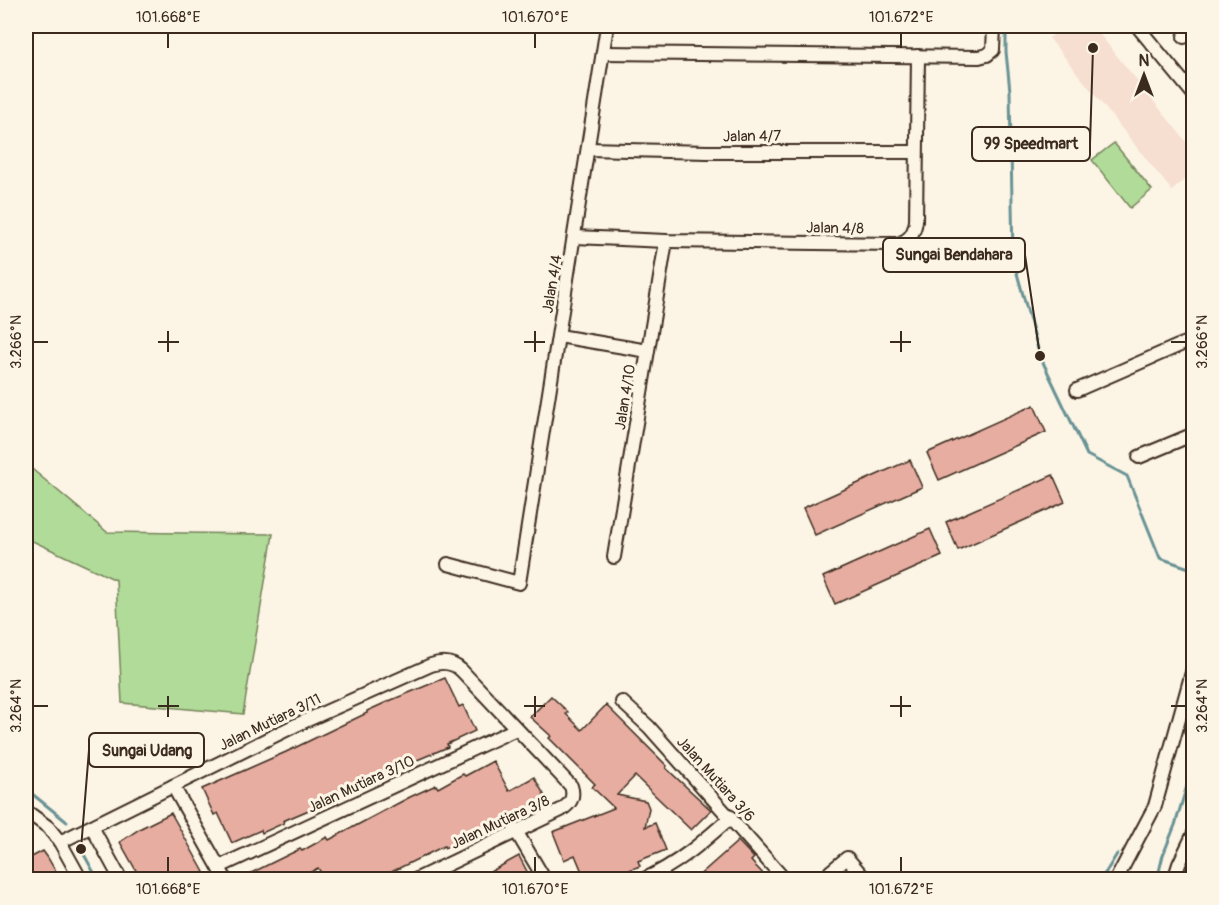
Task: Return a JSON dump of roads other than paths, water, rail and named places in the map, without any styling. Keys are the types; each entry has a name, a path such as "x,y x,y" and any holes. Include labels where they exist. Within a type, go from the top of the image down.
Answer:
{"street":[{"name":"Jalan 4/4","path":"448,564 519,583 607,26"},
{"path":"603,53 979,57 993,50 994,26"},
{"path":"1137,26 1194,95"},
{"name":"Jalan 4/8","path":"575,237 666,241 896,244 910,238 916,221 918,56"},
{"name":"Jalan 4/7","path":"588,149 707,152 916,152"},
{"name":"Jalan 4/10","path":"614,557 666,241"},
{"path":"559,336 648,351"},
{"path":"1077,390 1194,339"},
{"path":"1139,457 1194,434"},
{"name":"Jalan Mutiara 3/8","path":"415,879 435,875 516,831 561,810 569,805 573,795 571,786 457,666 444,663 431,665"},
{"name":"Jalan Mutiara 3/11","path":"60,842 294,726 431,665"},
{"path":"1116,879 1155,806 1190,695 1194,666"},
{"name":"Jalan Mutiara 3/6","path":"622,702 649,728 785,879"},
{"name":"Jalan Mutiara 3/10","path":"219,867 516,729"},
{"path":"173,786 226,879"},
{"path":"26,811 48,827 60,842 81,879"},
{"path":"642,879 659,877 731,818"},
{"path":"92,827 121,879"},
{"path":"516,831 545,879"},
{"path":"1174,879 1194,833"},
{"path":"834,876 847,858 866,879"}],"waterway":[{"path":"1006,26 1010,91 1013,259 1040,356 1087,455 1127,476 1160,558 1192,569"},
{"path":"1157,880 1163,855 1194,763"},
{"path":"26,789 67,822"},
{"path":"81,849 98,880"},
{"path":"1099,880 1117,854"}],"place":[{"name":"99 Speedmart","path":"1093,48"},
{"name":"Sungai Bendahara","path":"1040,356"},
{"name":"Sungai Udang","path":"81,849"}]}
